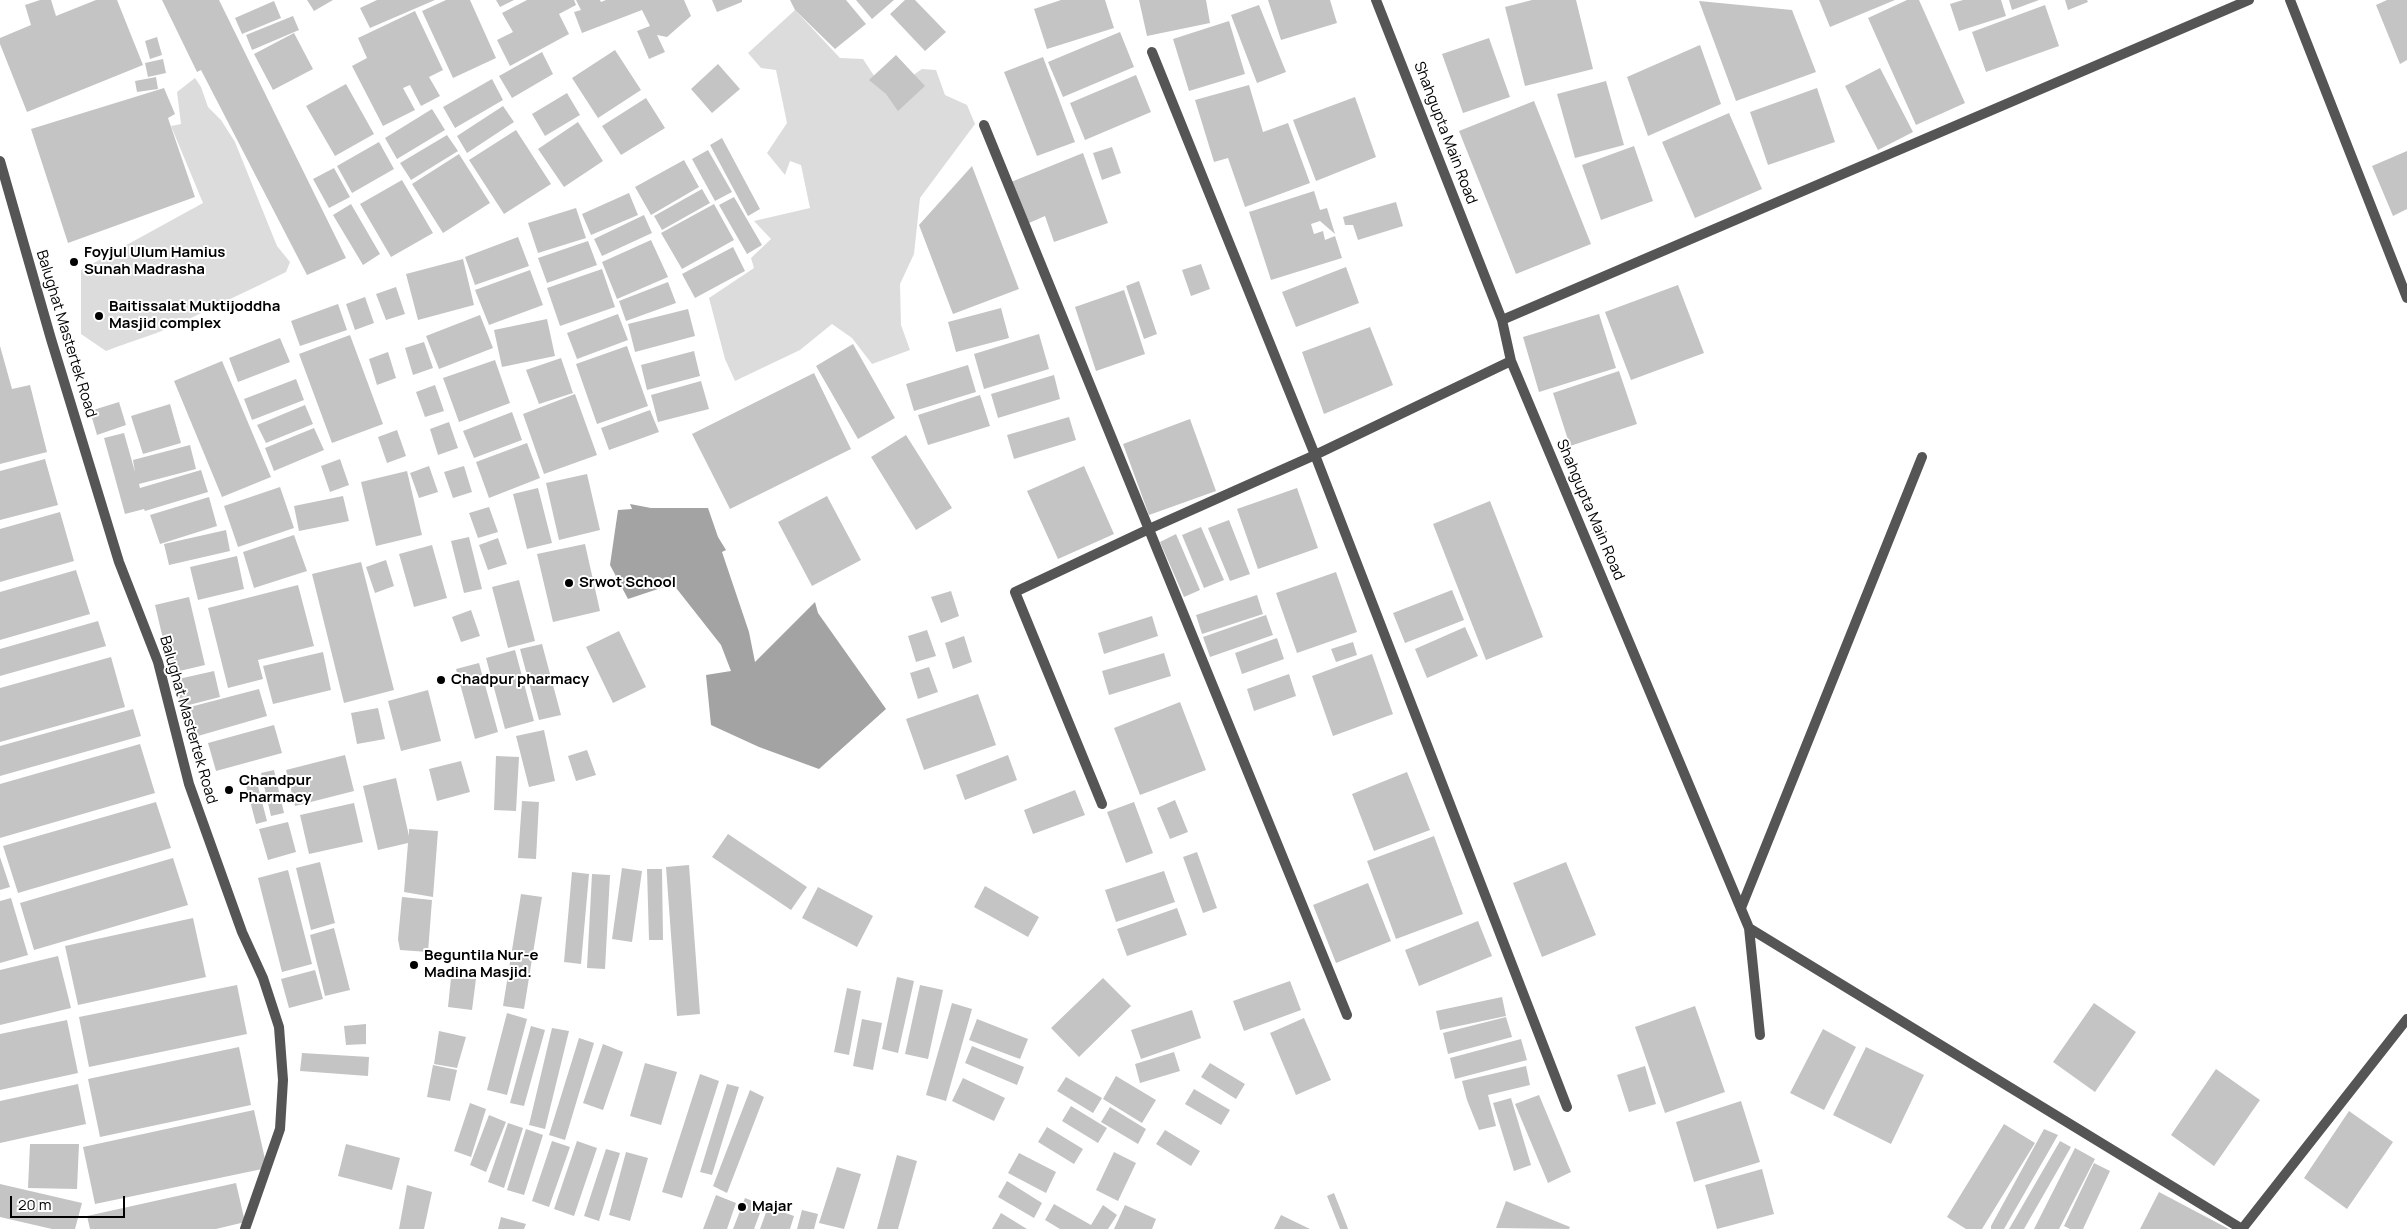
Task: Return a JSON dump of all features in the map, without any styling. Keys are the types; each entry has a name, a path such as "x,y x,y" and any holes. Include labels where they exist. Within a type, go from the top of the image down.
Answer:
{"street":[{"name":"Shahgupta Main Road","path":"1376,0 1502,320 1511,361 1749,928 1760,1035"},
{"path":"1502,320 2250,0"},
{"path":"2290,0 2407,298"},
{"path":"1152,52 1315,455 1567,1107"},
{"path":"984,125 1347,1015"},
{"name":"Balughat Mastertek Road","path":"0,161 51,339 119,562 158,662 189,784 242,932 263,978 279,1028 283,1080 280,1129 245,1229"},
{"path":"1102,804 1015,592 1148,529 1315,455 1511,361"},
{"path":"1741,908 1922,458"},
{"path":"1749,928 2242,1229 2407,1019"}],"shaded area":[{"path":"795,10 840,58 863,59 886,94 922,69 936,70 945,95 967,105 975,124 920,198 914,254 900,284 901,325 910,350 872,364 852,338 832,324 800,350 735,381 725,359 709,298 754,268 751,258 771,239 754,221 810,208 801,165 790,161 785,175 767,153 787,123 776,70 761,68 748,53"},
{"path":"195,78 201,87 208,107 221,120 235,142 277,246 290,262 286,272 175,325 106,351 81,334 81,270 203,203 171,126 181,124 177,92"},
{"path":"630,504 651,508 708,508 718,537 726,550 722,552 749,632 755,662 815,602 818,613 886,709 819,769 759,747 711,725 706,675 731,671 721,645 673,584 628,599 610,565 618,510 632,509"}],"building":[{"path":"40,0 51,0 56,16 96,0 117,0 143,65 27,112 0,44 0,38 31,25 25,5"},
{"path":"162,0 219,0 346,258 307,275 201,70 197,72"},
{"path":"307,0 333,0 314,11"},
{"path":"377,0 435,0 370,28 360,8"},
{"path":"446,0 470,0 496,58 453,78 422,11"},
{"path":"496,0 514,0 500,7"},
{"path":"527,0 574,0 576,5 559,14 569,34 510,66 497,40 513,32 502,13"},
{"path":"576,0 600,0 601,2 606,0 684,0 691,16 667,37 657,35 665,52 649,59 637,31 650,26 642,10 582,33 574,12 581,10"},
{"path":"712,0 742,0 742,2 717,12"},
{"path":"790,0 846,0 866,24 835,49 795,10"},
{"path":"856,0 894,0 872,19"},
{"path":"905,0 915,0 946,32 925,51 890,14"},
{"path":"1061,0 1105,0 1114,28 1047,49 1034,9"},
{"path":"1139,0 1206,0 1210,23 1147,36"},
{"path":"1268,0 1330,0 1337,23 1281,40"},
{"path":"1532,0 1576,0 1593,69 1525,86 1505,7"},
{"path":"1819,0 1895,0 1830,27"},
{"path":"1907,0 1919,0 1965,103 1916,125 1868,18"},
{"path":"1963,0 2001,0 2006,16 1959,31 1950,4"},
{"path":"2009,0 2039,0 2012,10"},
{"path":"2065,0 2087,0 2088,2 2068,10"},
{"path":"2387,0 2407,0 2407,60 2400,64 2376,5"},
{"path":"274,1 281,18 242,34 235,18"},
{"path":"1699,1 1792,10 1816,72 1736,101"},
{"path":"1259,5 1286,72 1257,83 1231,15"},
{"path":"2045,5 2059,46 1986,72 1972,32"},
{"path":"415,11 443,70 429,77 440,96 421,106 410,85 403,88 415,110 383,126 352,66 367,58 358,38"},
{"path":"293,16 299,30 252,50 246,35"},
{"path":"1229,21 1245,74 1189,91 1173,39"},
{"path":"1120,32 1134,67 1063,97 1048,62"},
{"path":"294,33 313,69 273,90 254,54"},
{"path":"157,37 162,55 150,59 145,41"},
{"path":"1489,38 1510,97 1463,113 1442,54"},
{"path":"1700,45 1721,104 1648,136 1627,77"},
{"path":"615,50 641,90 598,118 572,78"},
{"path":"542,52 553,74 512,98 499,76"},
{"path":"896,55 925,86 898,111 886,94 869,80"},
{"path":"1043,57 1075,142 1037,156 1004,72"},
{"path":"163,59 166,73 148,77 145,63"},
{"path":"718,64 740,89 712,113 691,89"},
{"path":"1880,68 1913,132 1878,150 1845,86"},
{"path":"1136,75 1151,112 1085,140 1070,103"},
{"path":"156,77 158,89 137,92 135,81"},
{"path":"492,79 503,100 455,128 443,107"},
{"path":"1606,81 1624,145 1575,158 1557,94"},
{"path":"346,84 374,134 335,156 306,106"},
{"path":"1249,85 1263,132 1288,123 1310,183 1245,207 1228,158 1214,162 1195,100"},
{"path":"164,88 175,114 168,118 195,197 68,243 31,129"},
{"path":"1817,88 1835,142 1768,165 1750,112"},
{"path":"567,93 580,115 545,136 532,114"},
{"path":"1355,97 1376,157 1316,181 1293,120"},
{"path":"646,98 665,128 621,155 602,126"},
{"path":"1534,101 1591,244 1516,274 1459,131"},
{"path":"503,106 514,122 467,153 457,136"},
{"path":"432,109 445,130 397,159 385,138"},
{"path":"1729,113 1762,189 1695,218 1662,142"},
{"path":"578,122 603,161 564,187 538,149"},
{"path":"516,130 551,184 504,214 469,160"},
{"path":"447,135 458,151 411,180 400,163"},
{"path":"722,138 760,209 748,216 710,145"},
{"path":"379,142 394,169 352,193 337,166"},
{"path":"1634,146 1653,201 1601,220 1582,165"},
{"path":"1112,147 1121,173 1102,180 1093,153"},
{"path":"708,150 732,192 715,201 692,159"},
{"path":"2407,151 2407,209 2393,216 2372,166"},
{"path":"1083,153 1108,223 1054,242 1045,216 1029,223 1011,182"},
{"path":"459,154 490,203 443,233 412,184"},
{"path":"684,160 699,187 651,215 635,187"},
{"path":"972,166 1019,289 953,314 919,225"},
{"path":"334,168 350,197 329,208 313,179"},
{"path":"402,180 433,233 391,257 360,204"},
{"path":"702,189 710,203 662,230 654,216"},
{"path":"1314,191 1320,210 1327,208 1335,234 1320,221 1311,224 1314,234 1323,231 1325,240 1335,236 1342,258 1271,280 1249,212"},
{"path":"629,193 638,215 591,235 582,214"},
{"path":"734,197 762,245 747,254 719,205"},
{"path":"1396,202 1403,226 1358,240 1353,225 1345,225 1343,217"},
{"path":"351,204 380,254 363,265 333,215"},
{"path":"714,204 734,240 682,269 661,233"},
{"path":"576,208 586,238 538,253 528,223"},
{"path":"644,215 652,233 602,256 594,239"},
{"path":"518,237 529,266 475,285 465,257"},
{"path":"651,240 668,277 617,299 602,262"},
{"path":"588,241 597,265 547,283 538,258"},
{"path":"733,247 745,271 695,298 682,274"},
{"path":"463,259 474,305 418,320 406,274"},
{"path":"1201,264 1210,289 1191,296 1182,270"},
{"path":"1346,267 1359,303 1296,327 1282,292"},
{"path":"602,269 615,307 560,326 547,288"},
{"path":"530,270 543,305 489,325 475,290"},
{"path":"1139,281 1157,334 1144,339 1126,286"},
{"path":"668,282 676,303 626,321 619,301"},
{"path":"1678,285 1704,353 1631,380 1605,312"},
{"path":"396,287 405,314 386,320 376,294"},
{"path":"1124,290 1145,354 1096,371 1075,307"},
{"path":"365,297 374,323 355,330 346,304"},
{"path":"338,304 347,330 300,346 291,321"},
{"path":"1001,308 1009,338 956,352 948,322"},
{"path":"688,309 695,336 635,352 628,324"},
{"path":"618,314 628,340 577,359 567,333"},
{"path":"1599,314 1616,368 1539,392 1523,337"},
{"path":"480,315 493,348 439,369 426,336"},
{"path":"547,319 555,356 502,367 494,330"},
{"path":"1370,327 1393,385 1324,414 1302,352"},
{"path":"1039,334 1049,369 984,389 974,354"},
{"path":"350,335 383,424 332,443 299,354"},
{"path":"280,338 290,362 238,382 229,358"},
{"path":"424,342 433,368 413,375 405,348"},
{"path":"853,344 895,418 858,439 816,366"},
{"path":"0,346 12,389 30,385 47,452 0,464"},
{"path":"627,346 648,406 597,424 576,364"},
{"path":"694,351 700,376 647,390 641,365"},
{"path":"388,352 396,378 377,385 369,359"},
{"path":"561,358 573,393 539,404 526,370"},
{"path":"495,360 510,403 459,422 443,378"},
{"path":"222,361 271,477 222,497 174,381"},
{"path":"968,365 976,392 914,411 906,384"},
{"path":"1619,371 1637,424 1570,446 1553,393"},
{"path":"814,373 851,449 730,509 692,434"},
{"path":"1054,375 1060,399 998,418 991,394"},
{"path":"296,379 304,400 252,420 244,399"},
{"path":"701,381 709,409 658,422 651,395"},
{"path":"435,385 444,411 425,417 416,392"},
{"path":"575,394 597,455 544,474 523,414"},
{"path":"980,395 990,426 928,445 918,415"},
{"path":"119,402 126,425 97,435 90,411"},
{"path":"170,404 181,443 143,454 131,416"},
{"path":"305,405 313,424 266,443 257,425"},
{"path":"650,410 659,432 609,450 601,428"},
{"path":"512,412 522,440 474,458 463,431"},
{"path":"1069,417 1076,440 1014,459 1007,435"},
{"path":"1190,419 1216,491 1149,515 1123,444"},
{"path":"449,422 458,448 438,455 430,429"},
{"path":"314,428 324,450 274,471 265,448"},
{"path":"397,430 406,456 387,463 378,437"},
{"path":"124,433 135,472 133,460 190,445 196,469 139,484 140,488 201,470 208,492 145,511 144,509 125,514 104,438"},
{"path":"906,435 952,508 916,530 871,457"},
{"path":"527,443 540,478 489,498 476,462"},
{"path":"45,459 58,505 0,520 0,471"},
{"path":"340,459 349,485 330,492 321,466"},
{"path":"429,466 438,492 419,498 410,473"},
{"path":"464,466 472,492 453,498 444,472"},
{"path":"1084,466 1114,534 1058,559 1027,491"},
{"path":"407,471 422,535 376,546 361,482"},
{"path":"587,474 600,530 559,540 546,483"},
{"path":"280,487 294,528 238,547 224,506"},
{"path":"538,488 552,543 527,549 513,494"},
{"path":"1297,488 1318,548 1258,569 1237,509"},
{"path":"343,496 349,521 299,531 294,506"},
{"path":"827,496 861,560 812,586 778,522"},
{"path":"209,497 217,526 160,544 150,515"},
{"path":"1490,501 1543,637 1486,660 1433,524"},
{"path":"489,507 498,532 478,538 469,513"},
{"path":"60,512 74,561 0,582 0,529"},
{"path":"1229,520 1250,574 1230,581 1208,528"},
{"path":"1201,527 1224,580 1204,588 1182,535"},
{"path":"226,530 230,551 169,565 164,544"},
{"path":"1176,534 1200,590 1184,597 1160,542"},
{"path":"294,535 307,571 254,588 243,552"},
{"path":"469,537 482,589 464,593 451,541"},
{"path":"498,538 507,564 488,570 479,545"},
{"name":"Srwot School","path":"585,544 600,611 553,622 537,554"},
{"path":"432,545 447,598 414,607 399,554"},
{"path":"237,556 244,589 198,600 190,567"},
{"path":"386,560 394,586 375,593 366,567"},
{"path":"361,562 394,690 344,703 312,574"},
{"path":"76,570 90,614 0,640 0,592"},
{"path":"1336,572 1357,632 1297,653 1276,593"},
{"path":"519,580 535,641 508,648 492,587"},
{"path":"298,585 314,646 258,660 263,679 228,688 208,608"},
{"path":"1452,590 1464,620 1405,643 1393,613"},
{"path":"951,591 959,616 941,623 931,597"},
{"path":"1257,595 1263,614 1202,634 1196,615"},
{"path":"189,597 205,665 171,673 155,605"},
{"path":"471,610 480,636 461,642 452,617"},
{"path":"1266,615 1273,635 1210,657 1203,637"},
{"path":"1152,616 1158,636 1104,654 1098,633"},
{"path":"98,621 106,646 0,676 0,649"},
{"path":"1465,627 1478,656 1427,678 1415,649"},
{"path":"927,630 936,656 916,662 908,636"},
{"path":"619,631 646,687 613,703 586,647"},
{"path":"964,636 972,662 953,669 945,643"},
{"path":"1277,638 1284,659 1242,674 1235,653"},
{"path":"1353,642 1357,655 1336,662 1331,649"},
{"path":"542,644 561,715 539,720 520,649"},
{"path":"515,650 534,721 505,729 486,658"},
{"path":"323,652 331,690 273,704 263,666"},
{"path":"1164,653 1171,676 1109,695 1102,671"},
{"path":"1372,654 1393,714 1333,736 1312,676"},
{"path":"111,657 125,707 0,742 0,688"},
{"path":"479,663 498,732 475,739 456,669"},
{"path":"929,667 938,692 918,699 910,673"},
{"path":"214,671 220,697 181,707 174,680"},
{"path":"1289,674 1296,696 1254,711 1247,689"},
{"path":"259,689 267,716 198,736 190,707"},
{"path":"428,690 441,741 401,751 388,701"},
{"path":"978,694 996,745 924,770 906,719"},
{"path":"1180,702 1206,770 1140,795 1114,728"},
{"path":"378,708 385,739 357,744 351,713"},
{"path":"133,709 141,736 0,776 0,746"},
{"path":"274,725 282,753 216,771 208,743"},
{"path":"544,730 555,781 529,787 516,736"},
{"path":"140,744 155,793 0,838 0,784"},
{"path":"587,750 596,775 576,781 568,756"},
{"path":"345,755 354,791 295,806 286,770"},
{"path":"1008,755 1017,780 965,800 956,775"},
{"path":"496,756 519,757 516,811 494,810"},
{"path":"461,761 470,792 437,801 429,769"},
{"path":"274,770 284,813 271,816 261,773"},
{"path":"1407,772 1430,830 1374,851 1352,794"},
{"path":"255,775 267,821 256,824 244,778"},
{"path":"396,778 409,836 409,829 438,831 433,897 404,892 408,843 378,850 363,786"},
{"path":"1075,790 1085,815 1033,834 1024,810"},
{"path":"1175,800 1188,832 1170,839 1157,808"},
{"path":"522,801 539,802 536,859 518,858"},
{"path":"156,802 171,848 18,893 3,846"},
{"path":"1134,802 1153,853 1126,863 1107,812"},
{"path":"354,803 363,842 309,854 300,815"},
{"path":"288,822 296,852 268,860 259,829"},
{"path":"728,834 807,887 791,910 712,857"},
{"path":"1434,836 1463,914 1396,939 1367,861"},
{"path":"1197,852 1217,908 1203,913 1183,857"},
{"path":"0,857 10,887 0,890"},
{"path":"173,858 188,905 34,950 20,903"},
{"path":"320,862 335,923 311,930 296,868"},
{"path":"1566,862 1596,935 1542,957 1513,883"},
{"path":"689,865 700,1014 677,1016 666,867"},
{"path":"622,868 642,871 632,942 612,939"},
{"path":"647,869 662,869 663,940 649,940"},
{"path":"288,870 312,964 282,972 258,878"},
{"path":"1164,871 1175,902 1116,922 1105,890"},
{"path":"572,872 589,874 581,964 564,962"},
{"path":"592,874 610,875 605,969 587,968"},
{"path":"1368,883 1391,941 1336,963 1313,905"},
{"path":"985,886 1039,917 1028,937 974,907"},
{"path":"818,887 873,916 857,947 802,918"},
{"path":"521,894 542,897 524,1009 503,1006"},
{"path":"402,897 432,900 428,952 400,950 398,939"},
{"path":"11,898 28,955 0,963 0,901"},
{"path":"1177,908 1187,935 1127,956 1117,929"},
{"path":"193,918 206,977 78,1005 65,946"},
{"path":"1478,921 1492,956 1419,986 1405,950"},
{"path":"334,928 350,990 325,996 310,935"},
{"path":"58,956 71,1008 0,1025 0,970"},
{"path":"452,968 477,971 472,1010 448,1007"},
{"path":"315,970 323,999 289,1008 281,979"},
{"path":"897,977 914,981 898,1053 882,1049"},
{"path":"1103,978 1131,1006 1079,1057 1051,1028"},
{"path":"1290,981 1301,1010 1244,1031 1233,1001"},
{"path":"237,985 247,1034 89,1067 79,1017"},
{"path":"920,985 943,990 928,1059 905,1054"},
{"path":"847,988 861,991 849,1055 834,1052"},
{"path":"1502,997 1506,1016 1440,1030 1436,1011"},
{"path":"952,1003 972,1009 946,1101 926,1095"},
{"path":"2094,1003 2136,1032 2095,1092 2053,1062"},
{"path":"1695,1006 1725,1092 1665,1113 1635,1027"},
{"path":"1192,1010 1201,1038 1141,1059 1131,1030"},
{"path":"507,1013 527,1019 507,1095 487,1090"},
{"path":"1506,1017 1512,1037 1448,1054 1443,1033"},
{"path":"1304,1018 1331,1080 1296,1095 1270,1033"},
{"path":"862,1019 882,1023 873,1070 853,1066"},
{"path":"977,1019 1028,1039 1020,1059 969,1040"},
{"path":"67,1020 78,1073 0,1090 0,1034"},
{"path":"366,1024 366,1044 346,1045 344,1026"},
{"path":"531,1026 545,1030 524,1106 510,1103"},
{"path":"552,1028 569,1031 545,1129 529,1125"},
{"path":"1823,1029 1856,1047 1824,1110 1790,1093"},
{"path":"439,1031 466,1037 457,1068 434,1064"},
{"path":"579,1038 594,1043 565,1140 549,1135"},
{"path":"1521,1039 1527,1060 1455,1079 1450,1058"},
{"path":"603,1044 623,1052 603,1110 583,1103"},
{"path":"972,1046 1024,1067 1017,1085 965,1063"},
{"path":"239,1047 251,1105 100,1137 88,1079"},
{"path":"1866,1047 1924,1075 1891,1144 1833,1115"},
{"path":"1174,1052 1180,1071 1140,1083 1135,1064"},
{"path":"302,1053 369,1057 368,1076 300,1071"},
{"path":"645,1063 677,1072 661,1125 630,1116"},
{"path":"1210,1063 1245,1084 1236,1099 1201,1077"},
{"path":"433,1065 457,1070 450,1101 427,1097"},
{"path":"1526,1066 1530,1085 1488,1095 1496,1126 1479,1130 1467,1100 1462,1081"},
{"path":"1645,1066 1656,1104 1629,1112 1617,1075"},
{"path":"2216,1069 2260,1100 2214,1166 2171,1135"},
{"path":"700,1074 719,1081 682,1198 662,1192"},
{"path":"1116,1076 1156,1100 1142,1123 1103,1099"},
{"path":"1066,1077 1102,1098 1093,1113 1057,1091"},
{"path":"963,1078 1005,1098 994,1121 952,1101"},
{"path":"78,1084 86,1124 0,1143 0,1101"},
{"path":"727,1084 739,1087 712,1175 700,1172"},
{"path":"1194,1089 1230,1110 1221,1125 1185,1104"},
{"path":"750,1090 764,1097 727,1193 713,1186"},
{"path":"1539,1095 1571,1172 1548,1183 1515,1104"},
{"path":"1511,1098 1531,1165 1514,1171 1493,1103"},
{"path":"1741,1101 1760,1162 1694,1182 1676,1122"},
{"path":"470,1103 486,1109 471,1157 454,1151"},
{"path":"1071,1106 1107,1128 1098,1143 1062,1121"},
{"path":"1110,1107 1146,1129 1138,1144 1101,1122"},
{"path":"254,1110 267,1168 95,1204 83,1147"},
{"path":"2349,1111 2393,1142 2347,1209 2304,1178"},
{"path":"489,1115 506,1122 486,1172 470,1165"},
{"path":"508,1123 523,1128 504,1188 488,1182"},
{"path":"2004,1124 2035,1143 1982,1229 1966,1229 1947,1217"},
{"path":"1047,1127 1083,1149 1074,1164 1038,1142"},
{"path":"526,1129 543,1135 524,1195 507,1190"},
{"path":"2044,1129 2058,1135 2004,1229 1991,1229 1991,1226"},
{"path":"1165,1130 1200,1151 1191,1166 1156,1144"},
{"path":"552,1141 570,1147 549,1207 532,1201"},
{"path":"577,1141 597,1148 574,1216 554,1209"},
{"path":"2060,1141 2071,1147 2024,1229 2009,1229"},
{"path":"30,1144 79,1144 77,1189 28,1188"},
{"path":"346,1144 400,1158 392,1190 338,1176"},
{"path":"2075,1148 2095,1159 2059,1229 2034,1229"},
{"path":"606,1149 620,1153 599,1221 584,1216"},
{"path":"626,1152 648,1158 630,1221 609,1215"},
{"path":"1114,1152 1136,1163 1118,1201 1096,1190"},
{"path":"1019,1153 1056,1172 1046,1193 1008,1173"},
{"path":"897,1155 917,1161 898,1229 877,1229"},
{"path":"2094,1163 2110,1171 2083,1229 2070,1229 2064,1226"},
{"path":"837,1167 861,1174 844,1229 819,1223"},
{"path":"1762,1169 1774,1214 1717,1229 1705,1185"},
{"path":"1007,1181 1042,1203 1034,1218 998,1197"},
{"path":"236,1183 245,1222 216,1229 90,1229 87,1216"},
{"path":"0,1184 82,1203 75,1229 52,1229 0,1217"},
{"path":"407,1185 432,1192 424,1229 399,1229"},
{"path":"2159,1192 2229,1229 2140,1229"},
{"path":"1334,1193 1348,1229 1340,1229 1327,1196"},
{"path":"716,1195 736,1203 727,1229 703,1229"},
{"path":"745,1198 763,1205 754,1229 733,1229"},
{"path":"1506,1201 1570,1227 1569,1229 1496,1228"},
{"path":"1054,1204 1091,1225 1103,1205 1117,1215 1108,1229 1060,1229 1045,1220"},
{"path":"1125,1205 1156,1219 1152,1229 1114,1229"},
{"path":"768,1207 794,1216 790,1229 760,1229"},
{"path":"802,1210 818,1214 814,1229 797,1229"},
{"path":"1001,1213 1027,1229 992,1229"},
{"path":"1281,1215 1310,1229 1274,1229"},
{"path":"501,1217 526,1224 524,1229 498,1229"}],"place":[{"name":"Foyjul Ulum Hamius Sunah Madrasha","path":"74,262"},
{"name":"Baitissalat Muktijoddha Masjid complex","path":"99,316"},
{"name":"Srwot School","path":"569,583"},
{"name":"Chadpur pharmacy","path":"441,680"},
{"name":"Chandpur Pharmacy","path":"229,790"},
{"name":"Beguntila Nur-e Madina Masjid.","path":"414,965"},
{"name":"Majar","path":"742,1207"}]}
